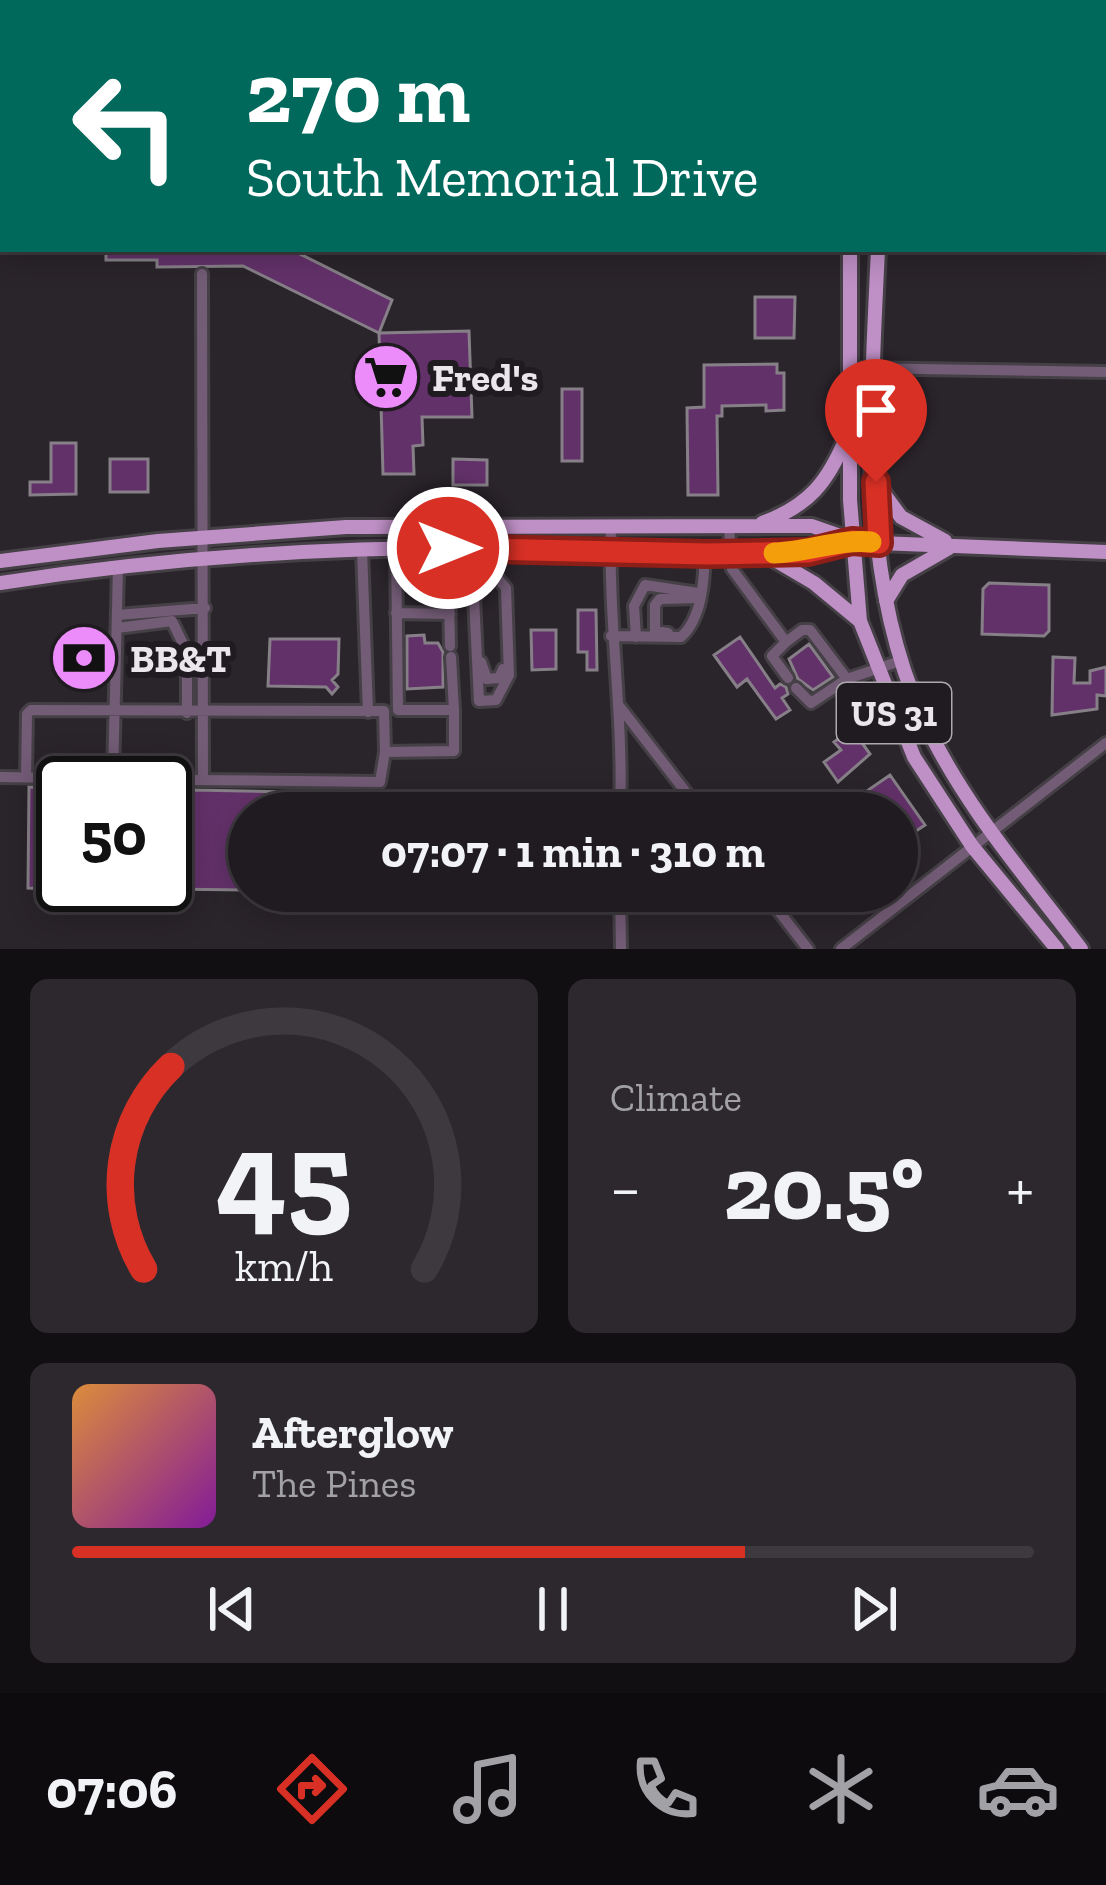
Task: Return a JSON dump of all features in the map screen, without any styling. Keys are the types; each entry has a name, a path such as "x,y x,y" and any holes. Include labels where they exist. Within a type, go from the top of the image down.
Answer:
{"main road":[{"name":"US 31","path":"850,252 849,432 860,621 914,757 973,846 1057,949"},
{"name":"US 31","path":"878,252 872,370 879,543 900,661 924,721 989,831 1081,949"},
{"path":"748,528 811,498 828,478 849,432"},
{"path":"876,482 901,517 955,545"},
{"path":"0,561 203,537 346,527 812,526 852,541 1106,552"},
{"path":"0,583 204,559 362,550 764,554 808,552 852,541"},
{"path":"886,601 902,574 955,545"},
{"path":"764,554 814,583 860,621"}],"street":[{"path":"202,274 203,780"},
{"path":"851,368 1106,372"},
{"path":"611,526 620,792"},
{"path":"730,528 732,569 786,642"},
{"path":"386,752 454,751 448,548"},
{"path":"494,548 494,574 474,598 478,700 496,700 509,675 506,588 494,574"},
{"path":"396,549 398,710"},
{"path":"362,550 368,712"},
{"path":"611,636 681,638 691,628 705,554"},
{"path":"113,756 118,567"},
{"path":"636,638 634,606 645,585 700,596"},
{"path":"694,616 675,633 655,631 655,605 660,599 700,596"},
{"path":"117,621 205,608"},
{"path":"474,630 483,673 488,679 499,678 507,610"},
{"path":"396,613 450,614"},
{"path":"117,621 172,621 187,652 187,713"},
{"path":"847,679 810,630 802,630 772,656 811,703 847,679 900,661"},
{"path":"618,704 686,792"},
{"path":"26,777 27,714 31,710 454,710"},
{"path":"192,780 380,782 386,752 384,711"},
{"path":"841,949 1106,743"},
{"path":"0,776 36,777"},
{"path":"620,912 620,949"},
{"path":"779,912 808,949"}],"building":[{"path":"106,252 296,252 392,300 379,333 243,266 157,267 157,260 106,260"},
{"path":"755,297 795,297 794,338 755,338"},
{"path":"469,331 472,417 422,417 423,445 413,446 414,474 383,474 379,333"},
{"path":"777,364 777,373 784,373 784,410 766,411 766,405 722,406 722,416 717,416 718,495 688,495 687,408 704,407 704,365"},
{"path":"562,389 582,389 582,461 562,461"},
{"path":"51,443 76,443 76,494 30,495 30,482 51,482"},
{"path":"110,459 148,459 148,492 110,492"},
{"path":"453,459 487,460 487,485 453,485"},
{"path":"989,583 1049,585 1049,631 1044,636 982,634 983,589"},
{"path":"578,610 596,610 597,670 587,670 587,652 578,652"},
{"path":"531,630 556,630 556,669 532,670"},
{"path":"424,635 425,643 438,643 443,652 443,687 407,689 407,636"},
{"name":"BB&T","path":"92,636 99,658 93,665 105,674 99,682 87,672 81,678 72,671 69,644"},
{"path":"740,637 775,688 786,687 788,694 782,698 790,710 776,719 747,679 737,687 714,655"},
{"path":"270,639 339,639 338,674 332,680 338,687 332,694 326,687 268,686"},
{"path":"809,644 833,677 813,690 798,679 789,659"},
{"path":"1053,657 1075,658 1074,683 1090,683 1090,671 1106,667 1106,696 1097,695 1097,709 1052,715"},
{"path":"852,729 870,754 838,782 824,762 841,750 834,742"},
{"path":"890,775 902,792 865,792"},
{"path":"29,787 36,787 36,888 28,888"},
{"path":"192,790 291,792 228,792 228,890 192,889"}],"slow traffic":[{"path":"774,553 871,542"}],"place":[{"name":"Fred's","path":"386,377"},
{"name":"BB&T","path":"84,658"}],"route":[{"path":"448,548 708,554 808,552 852,541 879,543 876,482"}]}
